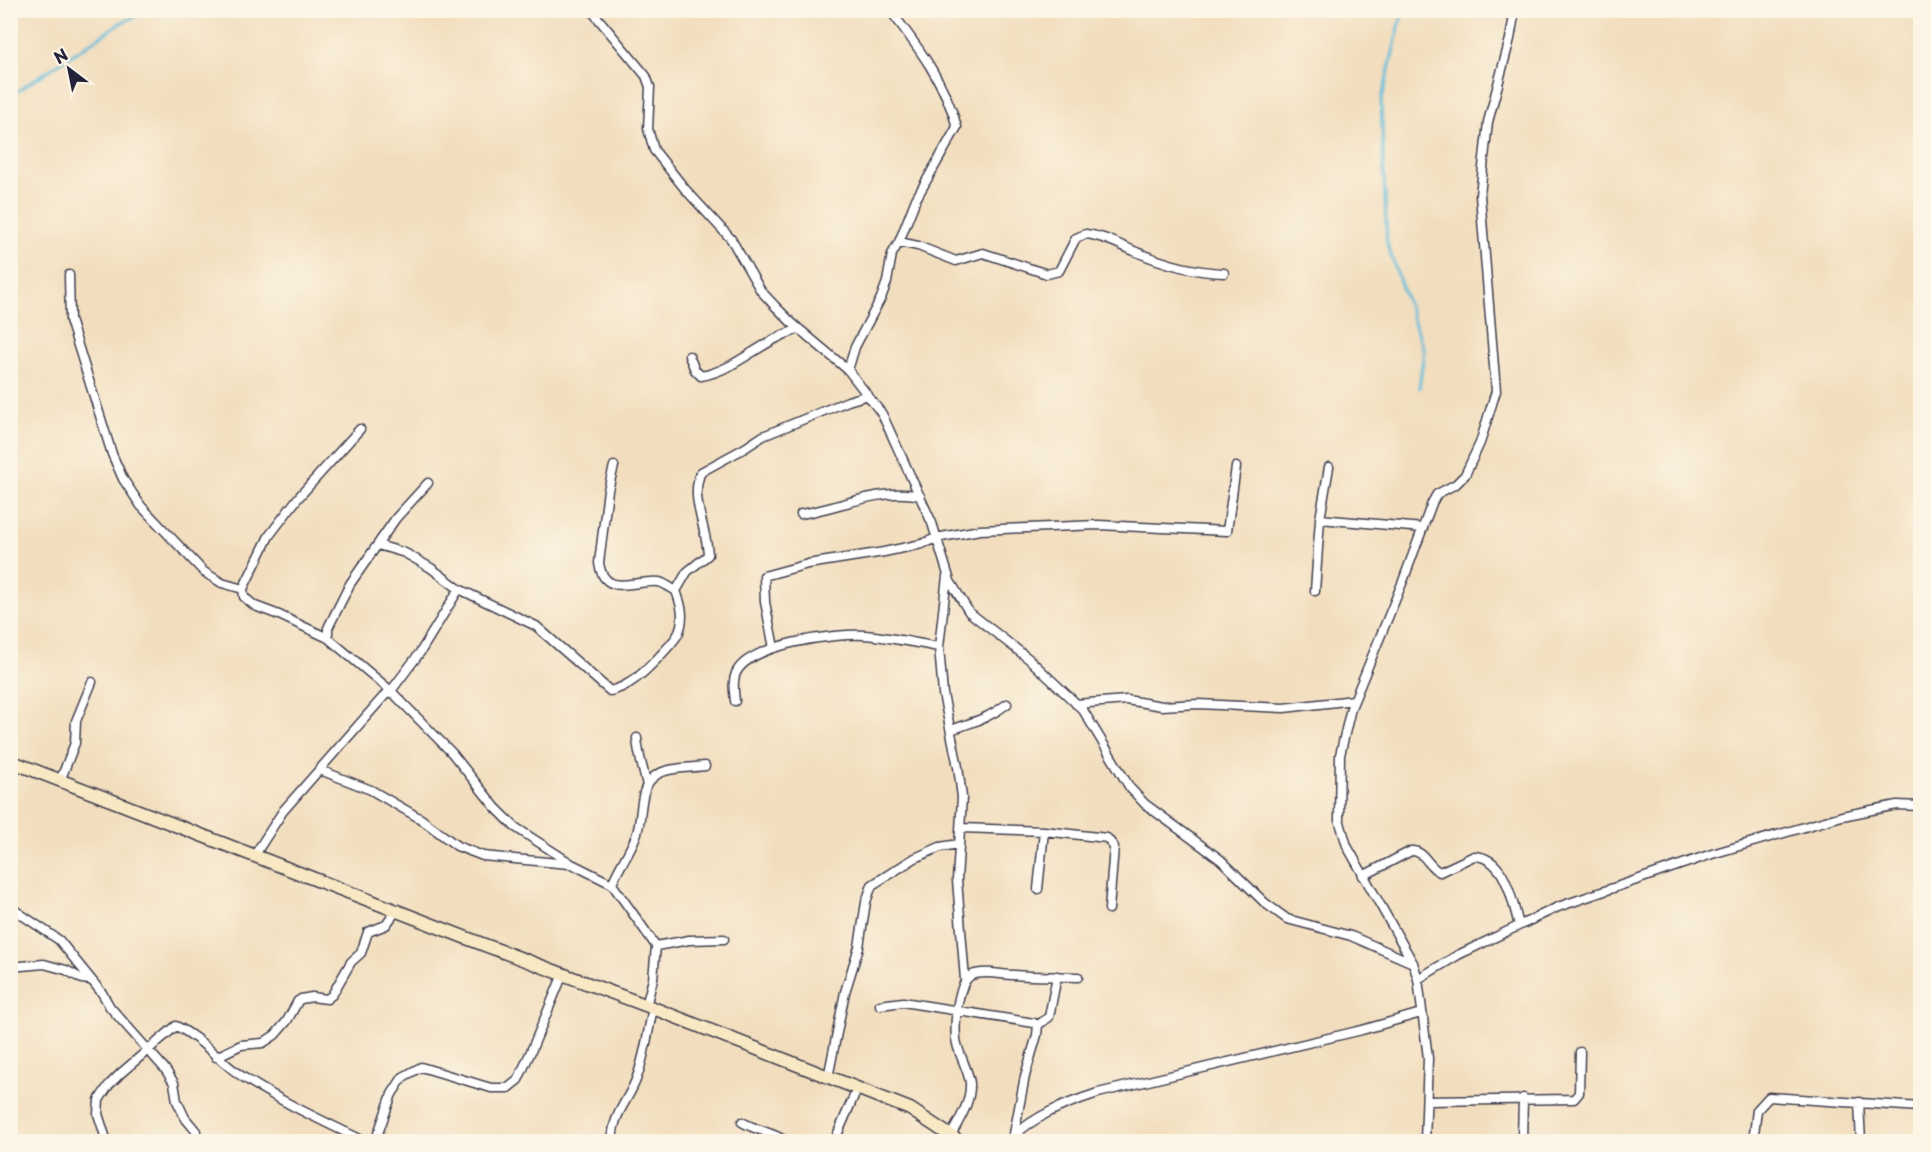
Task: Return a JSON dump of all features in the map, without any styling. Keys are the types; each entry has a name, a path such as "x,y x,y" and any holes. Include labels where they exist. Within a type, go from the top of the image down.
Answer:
{"main road":[{"path":"10,761 910,1109 955,1138"}],"street":[{"path":"591,10 646,76 650,87 648,129 654,150 730,239 761,291 799,329 848,370 882,414 932,523 956,592 969,612 1029,659 1076,704 1092,722 1113,762 1136,795 1221,860 1265,903 1287,919 1351,936 1413,963"},
{"path":"848,370 855,347 881,298 887,282 892,254 916,199 957,127 950,103 928,61 891,10"},
{"path":"1425,1142 1428,1058 1418,979 1413,963 1347,846 1339,819 1340,755 1354,700 1432,503 1437,494 1456,484 1465,475 1480,443 1496,391 1480,195 1491,104 1510,39 1515,10"},
{"path":"899,242 918,246 956,261 983,254 1047,274 1059,271 1076,238 1086,234 1183,268 1224,273"},
{"path":"69,275 70,320 112,454 123,479 141,506 204,572 222,583 243,590"},
{"path":"689,356 700,376 715,374 778,337 799,329"},
{"path":"676,591 687,572 708,555 707,540 696,492 701,472 763,436 848,401 868,396"},
{"path":"360,429 298,498 269,536 243,590 244,597 255,606 328,638 391,692 452,753 495,807 515,827 572,864 612,884 656,946 650,1007 638,1074 633,1088 620,1108 613,1128 613,1142"},
{"path":"378,545 405,553 431,568 459,589 536,626 610,691 621,688 637,678 675,640 681,623 682,608 676,591 660,582 619,586 607,580 600,573 599,563 608,490 614,466"},
{"path":"774,648 765,602 764,576 808,564 922,544 936,538 980,530 1098,525 1227,531 1236,467"},
{"path":"1315,591 1320,519 1329,467"},
{"path":"328,638 328,628 337,608 396,518 428,483"},
{"path":"801,514 883,496 900,494 920,496"},
{"path":"1320,519 1423,528"},
{"path":"948,572 939,647 943,694 962,797 957,880 965,981 957,1011 955,1036 970,1084 955,1138"},
{"path":"254,856 283,811 385,695 391,692 421,651 459,589"},
{"path":"735,701 733,687 735,675 741,665 750,657 774,648 821,637 844,635 866,635 939,647"},
{"path":"60,780 75,743 76,721 92,682"},
{"path":"1076,704 1127,700 1162,706 1198,704 1284,708 1354,700"},
{"path":"951,729 978,722 993,715 1007,704"},
{"path":"637,738 647,784"},
{"path":"612,884 637,834 647,784 654,776 664,771 705,766"},
{"path":"320,770 371,790 421,819 457,846 483,856 572,864"},
{"path":"1418,979 1458,955 1558,907 1712,854 1842,816 1897,805 1920,806"},
{"path":"961,828 1044,831 1107,838 1114,847 1109,909"},
{"path":"1038,889 1044,831"},
{"path":"828,1078 845,992 859,947 866,902 872,885 915,858 940,847 959,844"},
{"path":"1363,876 1412,851 1420,852 1435,871 1440,872 1474,856 1480,856 1488,859 1503,875 1519,925"},
{"path":"10,907 59,940 102,993 110,1007 174,1083 177,1101 185,1118 196,1131 194,1142"},
{"path":"216,1057 241,1044 262,1043 275,1035 301,999 312,997 327,999 332,995 351,962 361,953 369,932 386,925 396,911"},
{"path":"656,946 688,940 724,939"},
{"path":"10,967 44,964 90,980"},
{"path":"965,981 973,975 996,973 1078,977"},
{"path":"375,1142 392,1094 404,1077 421,1067 491,1088 508,1088 518,1080 563,974"},
{"path":"880,1005 903,1002 1038,1025 1049,1017 1057,976"},
{"path":"1006,1142 1036,1118 1060,1105 1098,1093 1362,1030 1421,1013"},
{"path":"1014,1134 1038,1025"},
{"path":"107,1142 98,1114 99,1100 109,1085 176,1026 256,1086 366,1142"},
{"path":"1426,1101 1574,1099 1577,1097 1580,1052"},
{"path":"834,1142 856,1089"},
{"path":"1753,1142 1757,1110 1769,1097 1920,1107"},
{"path":"1522,1142 1523,1098"},
{"path":"1859,1102 1861,1142"},
{"path":"742,1122 752,1128 771,1132 787,1142"}],"waterway":[{"path":"10,96 122,22 152,10"},
{"path":"1403,10 1381,103 1387,244 1424,351 1419,388"}]}
